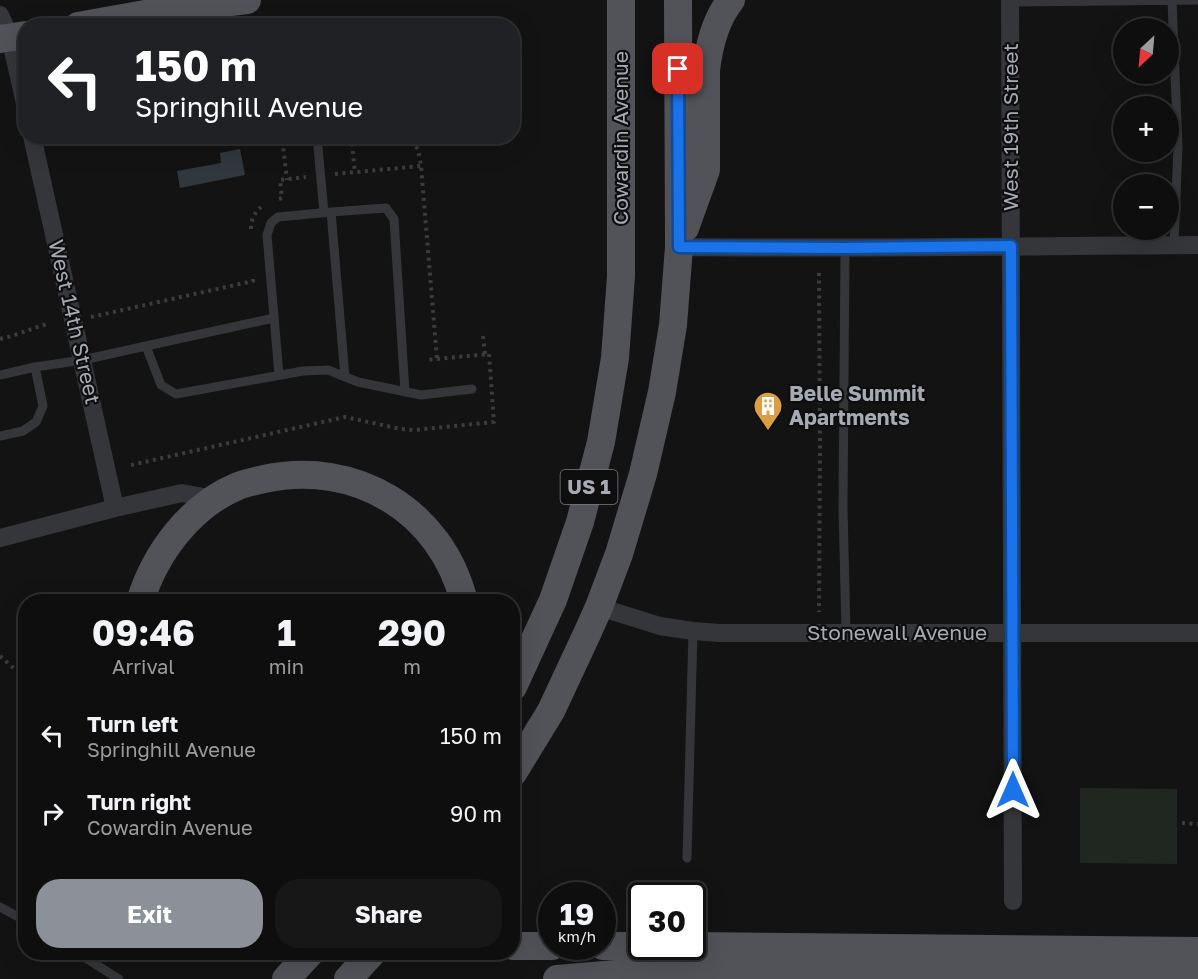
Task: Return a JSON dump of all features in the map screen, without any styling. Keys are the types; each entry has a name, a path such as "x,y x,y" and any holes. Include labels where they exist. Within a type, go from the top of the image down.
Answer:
{"main road":[{"path":"122,18 172,9 247,0"},
{"name":"Cowardin Avenue","path":"520,672 553,600 580,522 598,453 615,358 621,276 621,0"},
{"name":"US 1","path":"520,761 550,711 586,636 619,554 643,474 662,392 673,325 679,247 678,0"},
{"path":"679,247 706,170 708,54 719,20 731,0"},
{"path":"143,594 154,565 172,539 192,517 214,499 238,486 300,474 328,476 351,481 401,505 419,521 437,543 450,564 462,594"},
{"path":"520,946 538,946"},
{"path":"706,946 1198,951"},
{"path":"286,979 304,960"},
{"path":"348,979 366,960"},
{"path":"557,979 628,973 1198,973"}],"street":[{"name":"West 19th Street","path":"1010,1 1013,902"},
{"path":"9,32 18,72"},
{"name":"West 14th Street","path":"34,144 116,508"},
{"path":"679,247 1198,245"},
{"path":"0,538 182,493 214,499"},
{"name":"Stonewall Avenue","path":"598,607 660,626 719,633 1198,633"}],"lane":[{"path":"1010,1 1198,0"},
{"path":"1172,1 1178,147 1174,245"},
{"path":"318,144 345,377"},
{"path":"279,375 267,235 271,223 278,217 386,208 394,219 405,392"},
{"path":"845,248 843,507 846,633"},
{"path":"0,375 34,367 83,360 274,318"},
{"path":"146,346 161,385 176,394 303,371 328,370 358,382 421,395 472,389"},
{"path":"0,436 23,431 36,422 43,406 34,367"},
{"path":"687,858 693,631"},
{"path":"0,907 18,917"},
{"path":"89,960 119,979"}],"path":[{"path":"283,144 287,180"},
{"path":"352,144 355,172"},
{"path":"413,144 418,149 421,166 437,359"},
{"path":"335,174 421,166"},
{"path":"274,200 282,198 280,180 309,177"},
{"path":"251,236 251,220 267,203"},
{"path":"86,319 254,281 253,272"},
{"path":"819,273 822,468 819,612"},
{"path":"0,339 50,323"},
{"path":"483,336 485,354"},
{"path":"131,465 345,417 414,430 494,422 489,354 428,360"},
{"path":"0,656 18,673"},
{"path":"1182,823 1198,824"}],"shaded area":[{"path":"240,149 245,175 180,188 177,171 221,163 220,153"},
{"path":"1080,788 1177,789 1177,864 1080,863"}],"place":[{"name":"Belle Summit Apartments","path":"768,432"}],"route":[{"path":"678,69 679,247 1011,246 1013,790"}]}
